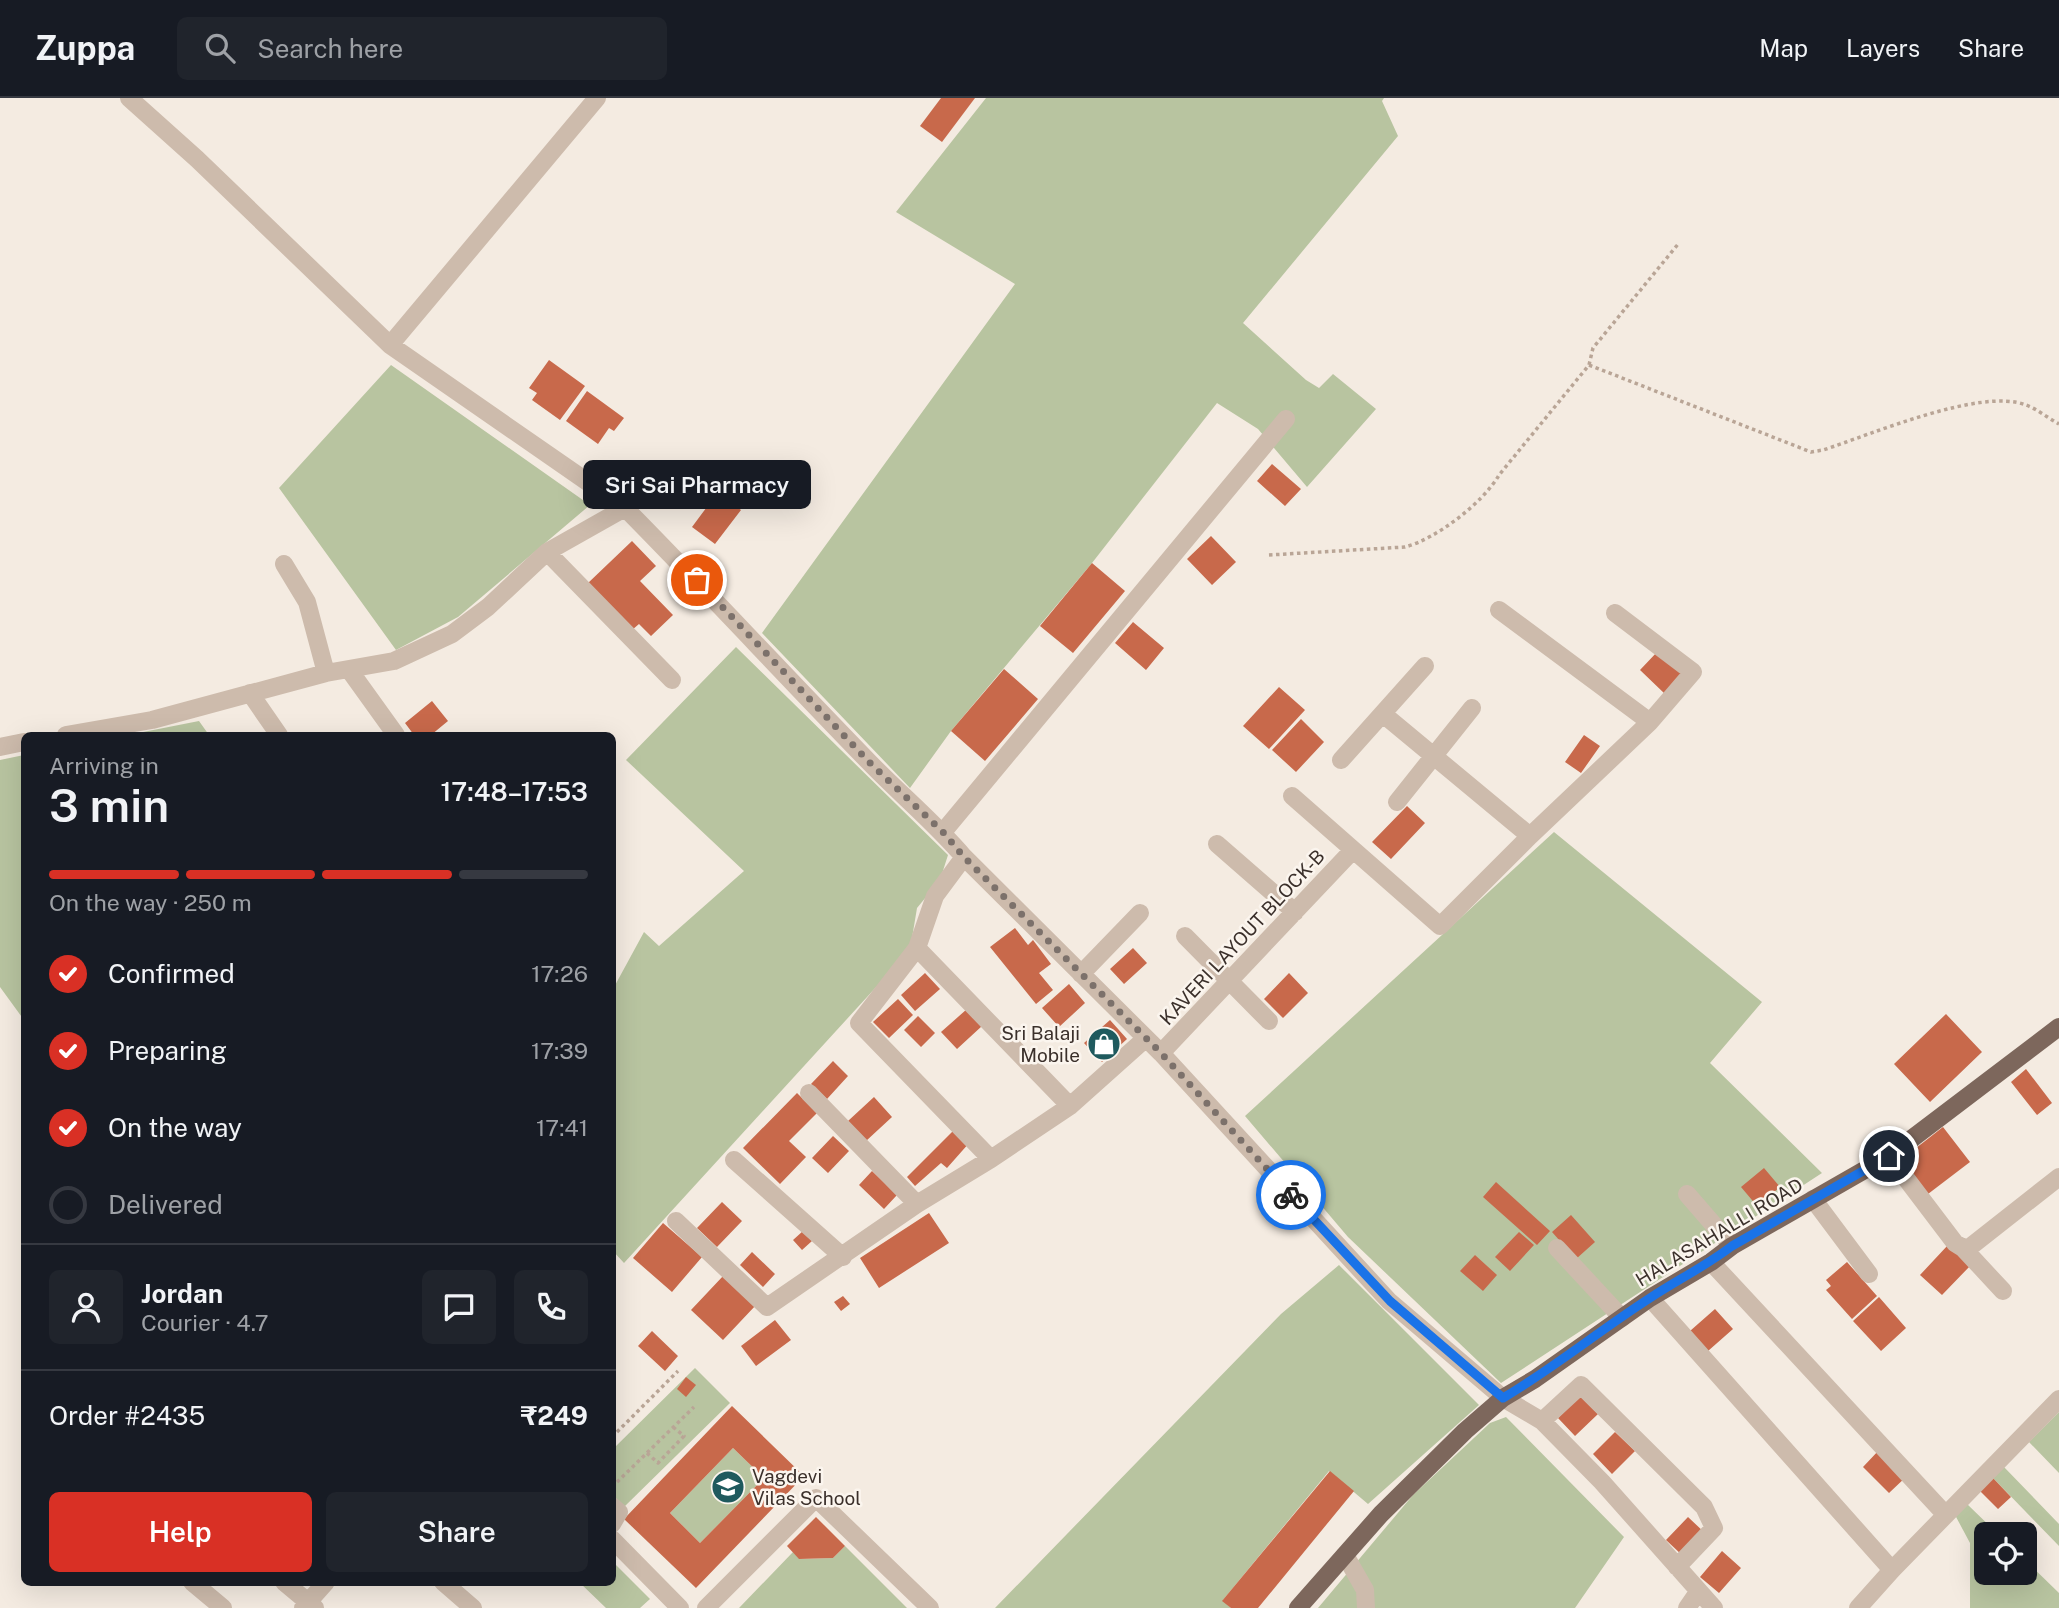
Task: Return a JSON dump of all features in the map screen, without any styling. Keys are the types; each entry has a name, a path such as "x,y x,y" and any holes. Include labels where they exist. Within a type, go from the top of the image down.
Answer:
{"main road":[{"name":"HALASAHALLI ROAD","path":"1298,1608 1418,1477 1503,1398 1732,1246 1889,1156 2059,1027"}],"street":[{"path":"129,98 197,159 390,345 625,508 871,764 943,832 964,857 1161,1053 1390,1301 1503,1398 1542,1421 1602,1482 1714,1608"},
{"path":"390,345 597,98"},
{"path":"943,832 1286,419"},
{"path":"83,732 152,720 326,673 350,671 394,661 452,634 488,607 547,552 625,508"},
{"path":"547,552 672,680"},
{"path":"284,564 307,602 326,673"},
{"path":"1499,610 1650,722"},
{"path":"1292,796 1440,926 1650,722 1693,672 1615,613"},
{"path":"1341,760 1425,666"},
{"path":"350,671 394,732"},
{"path":"250,693 277,732"},
{"path":"1397,802 1472,708"},
{"path":"1383,714 1530,836"},
{"path":"0,747 21,743"},
{"path":"1217,844 1295,912"},
{"name":"KAVERI LAYOUT BLOCK-B","path":"1161,1053 1353,850"},
{"path":"964,857 935,896 917,948 859,1023 991,1159"},
{"path":"1081,974 1140,913"},
{"path":"1185,936 1269,1021"},
{"path":"917,948 1070,1106"},
{"path":"676,1221 767,1307 917,1204 1070,1106 1145,1039"},
{"path":"809,1093 917,1204"},
{"path":"1889,1156 1955,1243 1963,1248 2003,1291"},
{"path":"734,1160 843,1257"},
{"path":"1963,1248 1970,1247 2059,1177"},
{"path":"1687,1194 1732,1246"},
{"path":"1813,1199 1869,1274"},
{"path":"1557,1248 1622,1318"},
{"path":"1711,1262 1946,1514"},
{"path":"1650,1298 1892,1570"},
{"path":"1542,1421 1581,1385 1704,1507 1714,1528 1677,1567"},
{"path":"1858,1608 2059,1399"},
{"path":"706,1608 816,1498 930,1608"},
{"path":"616,1543 680,1608"},
{"path":"1345,1555 1364,1590 1366,1608"},
{"path":"197,1586 223,1608"},
{"path":"288,1586 309,1606 323,1586"},
{"path":"448,1586 473,1608"},
{"path":"1687,1608 1698,1592"}],"path":[{"path":"1269,555 1405,547 1434,536 1491,489 1499,475 1589,365 1593,348 1679,243"},
{"path":"1589,365 1811,452 1961,404 1996,401 2025,404 2059,424"},
{"path":"616,1433 678,1371"},
{"path":"616,1483 694,1407"},
{"path":"648,1453 657,1464 684,1436 673,1427"}],"green space":[{"path":"986,98 1384,98 1382,101 1398,136 1243,323 1306,380 1319,388 1333,374 1376,409 1307,487 1258,429 1217,403 1092,563 951,731 910,788 762,633 1015,284 896,212"},
{"path":"391,365 590,505 458,617 396,650 279,488"},
{"path":"736,647 948,855 940,880 917,908 910,950 624,1263 616,1254 616,983 644,932 659,946 744,871 626,760"},
{"path":"199,721 207,732 143,732"},
{"path":"21,756 21,1016 0,987 0,760"},
{"path":"1554,832 1762,1002 1710,1063 1822,1173 1501,1383 1348,1237 1245,1116"},
{"path":"1339,1265 1479,1405 1368,1504 1329,1471 1223,1600 1231,1608 995,1608 1281,1314"},
{"path":"695,1368 730,1403 624,1507 616,1498 616,1446"},
{"path":"2059,1412 2059,1473 2029,1442"},
{"path":"1506,1417 1624,1537 1575,1608 1318,1608 1413,1495 1490,1423"},
{"path":"733,1448 764,1478 700,1543 670,1513"},
{"path":"2004,1467 2059,1524 2059,1546 2037,1522 1993,1478"},
{"path":"1967,1504 1986,1522 1974,1522 1974,1585 2037,1585 2037,1572 2059,1593 2059,1608 1970,1608 1970,1543 1955,1515"},
{"path":"845,1546 907,1608 739,1608 793,1552 800,1559 833,1558"},
{"path":"616,1565 650,1599 640,1608 606,1608 583,1586 616,1586"}],"building":[{"path":"941,98 975,98 942,142 920,126"},
{"path":"549,360 585,386 560,420 532,400 537,393 529,388"},
{"path":"587,391 624,418 614,431 609,428 598,444 566,421"},
{"path":"1272,464 1301,489 1285,506 1257,481"},
{"path":"718,492 741,510 715,544 692,527"},
{"path":"1211,536 1236,562 1212,585 1187,559"},
{"path":"632,541 656,566 640,581 673,615 651,636 639,624 632,630 587,584"},
{"path":"1092,563 1125,591 1073,653 1040,626"},
{"path":"1133,622 1164,648 1146,670 1115,643"},
{"path":"1658,651 1683,674 1665,694 1640,670"},
{"path":"1004,669 1038,699 985,761 951,731"},
{"path":"1279,687 1305,710 1269,749 1243,726"},
{"path":"432,701 448,721 435,732 412,732 405,723"},
{"path":"1301,719 1324,742 1296,772 1272,750"},
{"path":"1584,735 1600,746 1581,773 1565,762"},
{"path":"1407,806 1425,823 1391,859 1372,842"},
{"path":"1015,928 1028,945 1033,940 1051,964 1039,973 1053,990 1036,1004 990,947"},
{"path":"1133,948 1147,963 1124,984 1110,969"},
{"path":"925,973 940,989 915,1011 901,995"},
{"path":"1289,973 1308,993 1283,1018 1264,999"},
{"path":"1069,984 1085,1003 1059,1027 1042,1008"},
{"path":"898,999 913,1015 889,1038 873,1022"},
{"path":"967,1009 982,1026 957,1049 941,1032"},
{"path":"1946,1014 1982,1052 1930,1102 1894,1064"},
{"path":"918,1016 935,1033 921,1047 904,1030"},
{"path":"1110,1020 1127,1039 1102,1062 1084,1043"},
{"path":"833,1061 848,1076 827,1099 811,1084"},
{"path":"2026,1069 2052,1103 2037,1115 2011,1082"},
{"path":"797,1093 817,1113 789,1141 806,1157 780,1184 743,1148"},
{"path":"874,1097 892,1117 866,1141 848,1121"},
{"path":"1943,1127 1970,1162 1928,1194 1902,1159"},
{"path":"955,1129 970,1142 947,1168 941,1163 915,1186 907,1177"},
{"path":"833,1136 849,1151 828,1173 812,1158"},
{"path":"1764,1168 1780,1187 1757,1206 1741,1187"},
{"path":"872,1171 897,1195 884,1209 859,1185"},
{"path":"1496,1182 1550,1231 1537,1245 1483,1197"},
{"path":"722,1202 742,1221 717,1247 697,1228"},
{"path":"929,1213 949,1243 879,1288 860,1258"},
{"path":"1571,1215 1595,1242 1576,1259 1552,1232"},
{"path":"663,1223 702,1257 672,1292 633,1258"},
{"path":"803,1231 812,1241 802,1250 793,1240"},
{"path":"1519,1232 1534,1245 1510,1271 1495,1257"},
{"path":"1948,1245 1970,1266 1942,1295 1920,1275"},
{"path":"752,1252 775,1274 763,1287 740,1265"},
{"path":"1475,1255 1497,1275 1483,1291 1460,1271"},
{"path":"1847,1262 1877,1296 1852,1319 1826,1290 1831,1286 1826,1280"},
{"path":"724,1275 756,1305 723,1340 691,1310"},
{"path":"843,1296 850,1304 841,1311 834,1302"},
{"path":"1879,1297 1906,1328 1881,1351 1853,1321"},
{"path":"1715,1309 1733,1329 1708,1351 1690,1331"},
{"path":"775,1320 791,1340 756,1366 741,1346"},
{"path":"652,1331 678,1356 665,1371 638,1346"},
{"path":"686,1377 696,1385 686,1397 677,1389"},
{"path":"1580,1396 1598,1414 1575,1436 1558,1418"},
{"path":"732,1406 804,1476 696,1588 624,1519","holes":["733,1448 764,1478 700,1543 670,1513"]},
{"path":"1615,1432 1635,1451 1612,1474 1593,1454"},
{"path":"1880,1449 1907,1476 1889,1493 1863,1467"},
{"path":"1330,1471 1354,1491 1258,1608 1231,1608 1222,1601"},
{"path":"1993,1478 2011,1497 1998,1509 1980,1491"},
{"path":"816,1517 845,1546 833,1558 799,1559 787,1546"},
{"path":"1688,1517 1705,1533 1683,1556 1666,1540"},
{"path":"1722,1551 1741,1568 1719,1593 1700,1577"}],"way so far":[{"path":"697,580 871,764 943,832 964,857 1161,1053 1291,1195"}],"place":[{"name":"Sri Sai Pharmacy","path":"697,580"},
{"name":"Sri Balaji Mobile","path":"1104,1044"},
{"name":"Vagdevi Vilas School","path":"728,1487"}],"route":[{"path":"1291,1195 1390,1301 1503,1398 1732,1246 1889,1156"}]}
